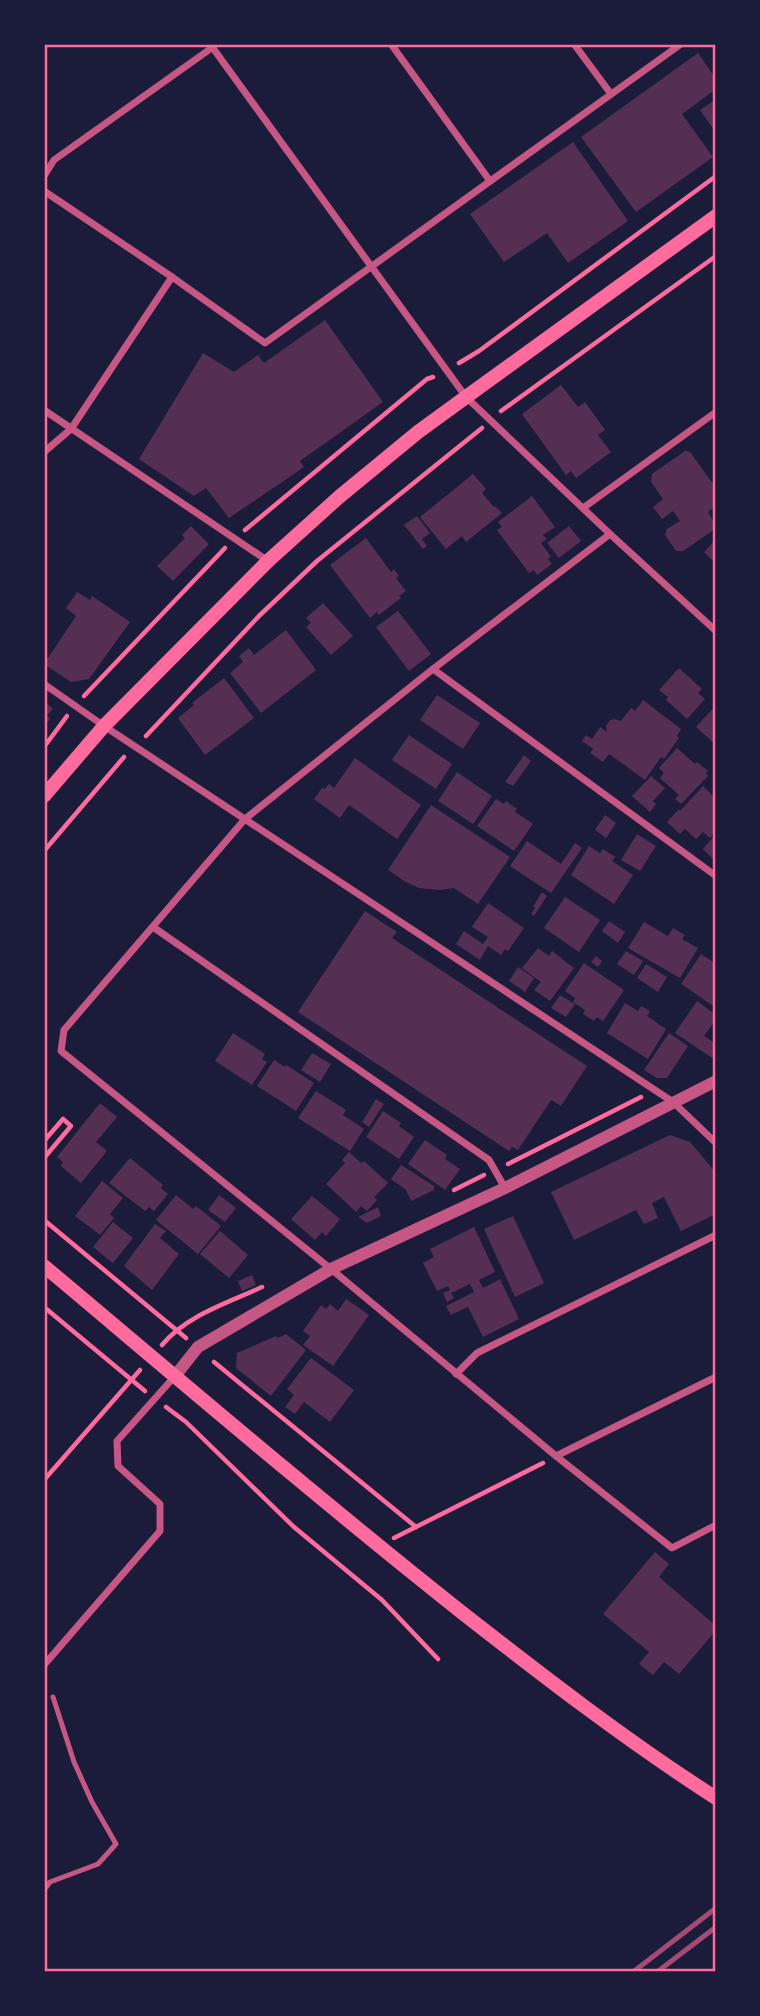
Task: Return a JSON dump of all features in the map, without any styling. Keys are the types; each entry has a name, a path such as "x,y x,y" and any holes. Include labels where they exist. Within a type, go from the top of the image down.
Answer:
{"main road":[{"path":"44,796 104,726 268,561 339,497 418,432 716,216"},
{"path":"44,1266 378,1546 499,1642 611,1726 716,1798"}],"street":[{"path":"391,44 490,181"},
{"path":"574,44 611,94"},
{"path":"44,191 265,343 681,44"},
{"path":"44,176 54,160 211,45 466,397 716,631"},
{"path":"44,452 71,429 172,277"},
{"path":"44,410 268,561"},
{"path":"583,508 716,412"},
{"path":"610,534 246,819 64,1030 61,1051 671,1548 716,1525"},
{"path":"433,670 716,876"},
{"path":"44,684 673,1102 716,1143"},
{"path":"153,927 489,1160 505,1188"},
{"path":"44,1665 160,1531 160,1504 118,1466 117,1441 198,1348 331,1269 505,1188 716,1081"},
{"path":"456,1374 477,1353 716,1235"},
{"path":"556,1456 716,1377"}],"lane":[{"path":"44,1889 50,1882 98,1864 116,1844 92,1802 74,1762 53,1697"}],"path":[{"path":"479,351 716,176"},
{"path":"44,851 126,755 317,561 491,420 716,256"},
{"path":"44,1141 63,1119 71,1126 44,1158"},
{"path":"44,1220 176,1330"},
{"path":"44,1307 186,1422 294,1527 382,1600 438,1659"},
{"path":"214,1362 416,1527"},
{"path":"44,1480 131,1380"},
{"path":"378,1546 556,1456"}],"building":[{"path":"698,53 716,79 716,89 682,114 713,157 636,212 581,137"},
{"path":"716,99 716,133 700,110"},
{"path":"573,142 628,221 568,263 547,233 504,262 470,214"},
{"path":"325,320 383,402 300,461 304,467 229,518 206,488 194,496 139,459 203,353 234,372 258,355 264,363"},
{"path":"561,385 578,407 585,402 605,430 598,435 611,452 576,478 571,471 566,475 522,414"},
{"path":"685,451 690,452 716,488 716,506 708,512 716,525 715,529 683,551 676,551 665,535 667,529 680,521 673,511 662,519 653,507 663,499 651,482 652,474"},
{"path":"473,474 486,489 482,493 502,513 466,542 462,536 446,549 420,517"},
{"path":"532,496 555,527 543,535 547,539 541,543 551,557 548,559 552,564 537,575 534,570 529,573 497,530 502,527 498,522"},
{"path":"417,516 430,533 422,539 427,546 423,549 404,525"},
{"path":"191,526 209,544 173,581 157,566 185,538 182,535"},
{"path":"569,526 581,541 559,558 547,543"},
{"path":"366,538 391,572 394,569 399,576 396,578 406,591 379,615 377,612 370,618 330,565"},
{"path":"716,539 716,564 704,552"},
{"path":"77,592 90,600 92,596 130,622 89,679 71,682 44,664 76,616 66,608"},
{"path":"323,603 353,636 331,655 306,627 311,623 306,618"},
{"path":"398,611 431,654 409,671 376,627"},
{"path":"286,630 316,670 261,713 230,673 243,662 239,656 249,648 254,655"},
{"path":"679,668 702,689 698,693 705,699 687,719 659,690"},
{"path":"224,678 254,718 205,755 178,718 194,705 192,703"},
{"path":"437,695 480,723 463,749 420,720"},
{"path":"643,700 681,729 677,736 679,738 645,780 609,754 603,762 590,753 593,749 582,741 586,735 592,739 600,727 607,732 606,726 610,720 621,721 631,708 635,711"},
{"path":"44,701 53,709 47,715 50,719 44,726"},
{"path":"716,705 716,745 696,727"},
{"path":"409,735 452,764 436,789 392,760"},
{"path":"677,748 695,764 697,762 708,771 708,776 681,804 675,799 679,795 660,778 664,773 659,768"},
{"path":"524,755 531,761 513,786 505,782"},
{"path":"355,758 421,805 397,839 349,805 340,818 314,799 322,788 325,789 329,784 334,788"},
{"path":"457,772 492,796 473,824 438,801"},
{"path":"651,776 665,788 653,801 656,804 650,812 632,796"},
{"path":"703,786 716,799 716,831 710,838 703,832 696,839 685,829 680,834 667,822"},
{"path":"496,799 504,804 506,801 517,809 515,812 533,824 514,851 477,826"},
{"path":"431,805 510,857 478,904 454,888 419,888 388,870"},
{"path":"605,815 616,823 606,838 595,830"},
{"path":"637,834 656,846 640,871 621,860"},
{"path":"716,837 716,862 703,849"},
{"path":"527,841 561,864 575,843 582,848 551,893 510,866"},
{"path":"589,846 600,853 603,849 615,857 612,861 633,875 614,904 571,875"},
{"path":"542,892 547,896 534,916 531,914 535,908 533,907"},
{"path":"565,897 600,920 579,952 544,928"},
{"path":"488,903 524,928 508,951 505,949 501,955 488,946 480,960 456,944 464,931 483,944 488,937 472,927"},
{"path":"365,911 397,932 392,938 587,1066 561,1106 551,1100 518,1150 512,1147 509,1151 298,1012"},
{"path":"609,921 625,932 618,943 602,931"},
{"path":"644,922 668,936 673,928 685,935 682,939 698,948 680,978 628,948"},
{"path":"538,948 549,956 552,951 574,968 550,1001 534,990 541,982 522,968"},
{"path":"626,951 643,961 634,975 617,964"},
{"path":"701,954 713,962 716,957 716,1008 681,984"},
{"path":"596,956 602,961 598,967 591,962"},
{"path":"584,963 624,990 603,1021 597,1017 594,1021 583,1014 585,1010 573,1002 575,998 565,991"},
{"path":"646,964 667,977 658,992 637,978"},
{"path":"518,967 534,978 525,992 509,981"},
{"path":"560,995 575,1004 566,1017 551,1008"},
{"path":"697,1001 716,1015 704,1036 716,1044 716,1052 712,1058 675,1033"},
{"path":"625,1003 638,1011 641,1006 650,1011 647,1016 666,1029 648,1059 607,1033"},
{"path":"233,1033 265,1054 262,1059 267,1062 252,1085 215,1061"},
{"path":"669,1033 688,1046 667,1078 657,1078 644,1070"},
{"path":"312,1053 331,1064 320,1082 301,1070"},
{"path":"274,1060 314,1083 296,1111 257,1086"},
{"path":"316,1091 346,1110 343,1115 364,1129 350,1151 298,1118"},
{"path":"376,1099 384,1104 369,1127 362,1122"},
{"path":"100,1103 117,1117 96,1142 107,1151 81,1183 61,1166 63,1162 57,1157"},
{"path":"383,1111 401,1123 399,1126 414,1137 399,1159 366,1137"},
{"path":"670,1135 690,1142 716,1173 716,1214 681,1231 664,1197 652,1203 658,1218 644,1224 636,1210 574,1240 551,1192"},
{"path":"425,1140 447,1155 445,1159 460,1169 445,1190 408,1164"},
{"path":"349,1152 361,1163 364,1161 388,1183 374,1197 377,1200 367,1211 361,1206 356,1212 326,1184 345,1163 342,1160"},
{"path":"130,1158 163,1185 161,1188 168,1194 154,1211 149,1207 145,1211 109,1183"},
{"path":"401,1165 434,1186 434,1190 411,1201 406,1190 391,1179"},
{"path":"102,1181 123,1198 110,1214 114,1218 100,1235 75,1216"},
{"path":"176,1195 193,1209 196,1206 221,1226 198,1254 156,1220"},
{"path":"219,1195 236,1208 225,1222 208,1210"},
{"path":"312,1196 340,1219 326,1236 322,1232 315,1240 291,1219"},
{"path":"378,1207 381,1216 367,1223 358,1217"},
{"path":"513,1216 544,1283 515,1297 484,1229"},
{"path":"113,1222 133,1238 113,1263 93,1247"},
{"path":"155,1224 166,1231 160,1238 179,1254 152,1290 124,1266"},
{"path":"474,1227 495,1272 479,1280 483,1288 500,1279 519,1319 483,1337 468,1307 451,1315 446,1306 474,1292 470,1284 451,1293 454,1298 447,1302 443,1293 450,1290 448,1286 437,1291 423,1263 434,1257 430,1249"},
{"path":"220,1231 248,1255 229,1278 200,1254"},
{"path":"252,1275 256,1285 242,1291 238,1281"},
{"path":"346,1299 369,1315 333,1366 303,1345 310,1336 303,1331 321,1305 326,1309 330,1304 338,1311"},
{"path":"286,1334 306,1350 271,1396 236,1368 237,1353"},
{"path":"311,1358 354,1390 330,1422 304,1402 295,1414 285,1407 294,1395 287,1389"},
{"path":"655,1552 669,1564 659,1577 716,1626 716,1630 679,1674 664,1662 653,1675 639,1664 649,1652 603,1614"}],"railway":[{"path":"633,1972 716,1908"},
{"path":"657,1972 716,1927"}]}
